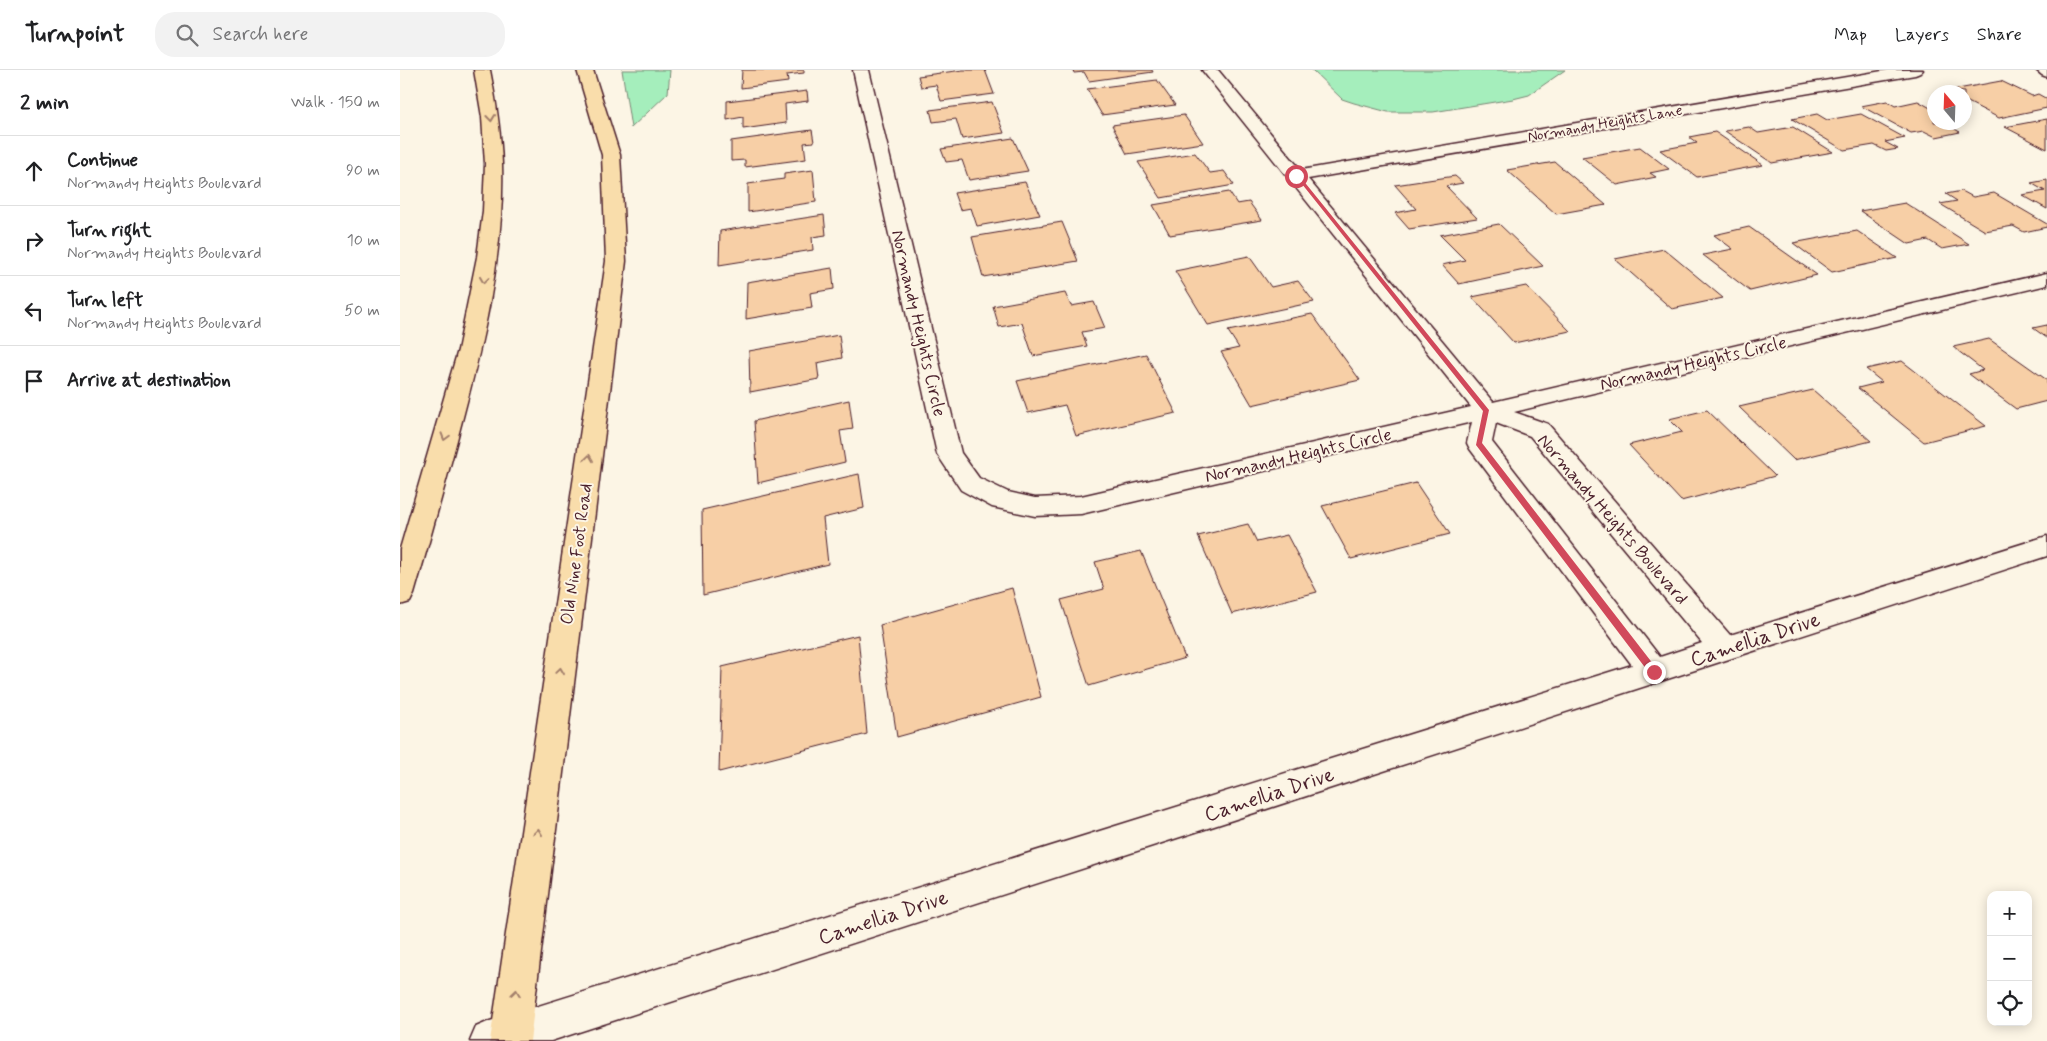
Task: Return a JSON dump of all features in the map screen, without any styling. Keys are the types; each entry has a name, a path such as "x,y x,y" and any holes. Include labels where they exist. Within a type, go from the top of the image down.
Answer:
{"main road":[{"path":"400,594 470,351 483,290 490,238 494,153 491,117 482,70"},
{"name":"Old Nine Foot Road","path":"503,1039 616,261 611,156 585,70"}],"street":[{"name":"Normandy Heights Circle","path":"861,70 949,454 970,484 1001,500 1035,507 1080,505 2047,279"},
{"path":"1210,70 1487,411 1479,443 1654,672"},
{"name":"Normandy Heights Lane","path":"1296,176 1915,70"},
{"name":"Normandy Heights Boulevard","path":"1487,411 1539,430 1724,649"},
{"name":"Camellia Drive","path":"503,1039 2047,546"}],"green space":[{"path":"622,70 670,70 668,93 631,128"},
{"path":"1312,70 1565,70 1529,95 1513,99 1433,112 1388,112 1342,99"}],"building":[{"path":"742,70 804,70 804,73 787,75 788,82 741,88"},
{"path":"963,70 985,70 994,94 941,101 936,85 921,87 918,76"},
{"path":"1073,70 1152,70 1153,72 1089,81 1084,72 1074,73"},
{"path":"1157,80 1175,105 1102,115 1087,89"},
{"path":"2001,81 2032,96 2038,94 2047,99 2047,108 1999,118 1972,104 1972,86"},
{"path":"807,91 808,101 785,104 786,123 743,129 743,117 727,120 727,101"},
{"path":"1887,101 1895,106 1918,101 1927,106 1927,130 1956,130 1960,132 1936,137 1924,131 1911,133 1861,106"},
{"path":"992,102 1004,133 962,139 956,119 933,122 930,110"},
{"path":"1817,114 1827,120 1861,114 1905,138 1885,142 1898,149 1886,151 1874,145 1844,150 1792,119"},
{"path":"1184,115 1203,143 1127,154 1112,125"},
{"path":"2047,119 2047,149 2005,127"},
{"path":"1749,127 1758,133 1793,127 1833,152 1772,163 1725,131"},
{"path":"812,130 814,142 804,143 806,159 745,167 745,160 731,161 731,141"},
{"path":"1715,132 1763,165 1697,177 1660,150 1697,143 1689,137"},
{"path":"1013,138 1028,171 969,180 962,160 946,162 941,149"},
{"path":"1640,147 1669,169 1650,173 1656,177 1617,185 1582,157"},
{"path":"1195,153 1210,173 1224,171 1234,185 1161,198 1138,162"},
{"path":"1555,162 1606,205 1556,214 1507,170"},
{"path":"813,170 816,202 748,212 748,184 784,179 784,174"},
{"path":"1455,176 1463,183 1446,186 1477,218 1409,229 1395,213 1416,209 1395,185"},
{"path":"2047,180 2047,209 2022,195 2045,191 2031,183"},
{"path":"1025,182 1040,215 977,226 971,208 960,210 954,193"},
{"path":"1962,191 1973,197 1994,193 2047,224 2047,227 2024,232 2013,226 1985,231 1940,204 1957,201 1946,194"},
{"path":"1229,192 1237,204 1249,202 1262,220 1170,235 1153,205"},
{"path":"1905,203 1969,244 1942,249 1928,240 1909,244 1860,211"},
{"path":"824,215 826,235 812,237 813,250 719,265 720,231"},
{"path":"1062,222 1078,261 983,277 972,237"},
{"path":"1499,224 1543,266 1459,284 1442,265 1465,260 1440,235"},
{"path":"1749,227 1817,275 1750,291 1703,255 1733,249 1714,235"},
{"path":"1857,231 1897,258 1832,272 1793,243"},
{"path":"1664,249 1723,298 1672,309 1615,259"},
{"path":"1249,256 1271,287 1298,281 1314,302 1208,325 1175,271"},
{"path":"832,268 834,289 810,293 812,308 746,319 747,282"},
{"path":"1526,286 1570,331 1514,343 1472,297"},
{"path":"1065,293 1071,306 1094,302 1105,328 1082,332 1087,346 1033,356 1022,323 999,327 993,306"},
{"path":"1312,314 1360,380 1252,405 1221,352 1239,348 1228,331"},
{"path":"2047,325 2047,338 2033,328"},
{"path":"839,335 842,358 817,363 819,379 750,392 749,351"},
{"path":"1989,339 2047,380 2047,401 2016,409 1969,374 1983,370 1953,347"},
{"path":"1146,354 1176,413 1076,436 1065,405 1028,413 1017,381"},
{"path":"1902,361 1986,426 1924,442 1858,388 1882,382 1866,369"},
{"path":"1813,390 1871,441 1794,460 1739,407"},
{"path":"849,400 853,429 840,431 845,462 758,483 754,421"},
{"path":"1707,410 1775,476 1681,501 1629,445 1682,432 1669,419"},
{"path":"859,474 864,508 823,518 828,564 703,595 702,510"},
{"path":"1416,483 1450,534 1351,559 1322,506"},
{"path":"1248,524 1257,542 1287,535 1317,592 1232,614 1198,536"},
{"path":"1141,551 1185,658 1089,686 1061,600 1104,589 1095,562"},
{"path":"1012,588 1041,697 897,737 880,625"},
{"path":"858,635 867,734 719,772 722,667"}],"route":[{"path":"1296,176 1487,411 1479,443 1654,672"}]}
